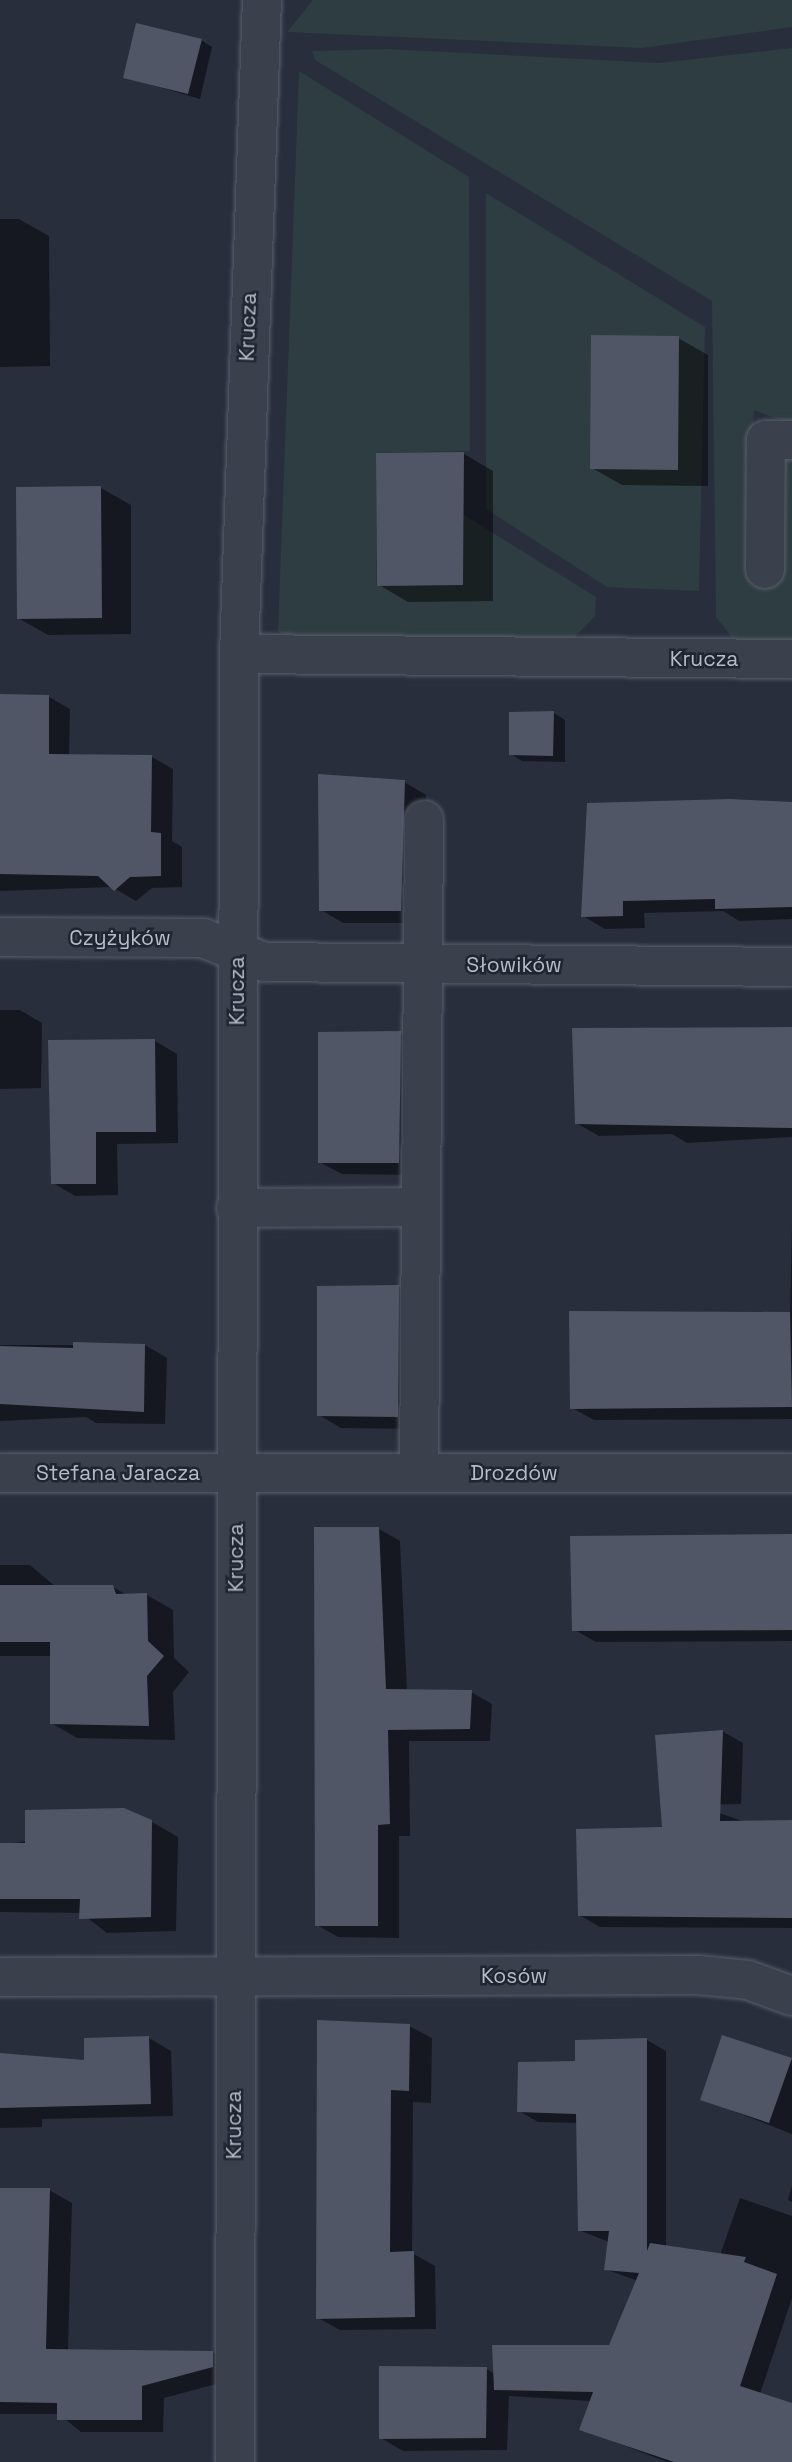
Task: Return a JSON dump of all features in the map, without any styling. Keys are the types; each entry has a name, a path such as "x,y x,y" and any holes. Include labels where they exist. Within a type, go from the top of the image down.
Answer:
{"street":[{"name":"Krucza","path":"235,2462 233,1977 239,654 262,0"},
{"path":"765,569 766,440 792,440"},
{"name":"Krucza","path":"239,654 792,659"},
{"path":"419,1473 424,820"},
{"name":"Czyżyków","path":"0,937 203,938 237,952"},
{"name":"Słowików","path":"237,952 264,962 792,967"},
{"path":"236,1208 421,1207"},
{"name":"Stefana Jaracza","path":"0,1473 237,1473"},
{"name":"Drozdów","path":"237,1473 792,1473"},
{"name":"Kosów","path":"0,1977 698,1976 748,1980 792,1996"}],"shaded area":[{"path":"313,0 792,0 792,27 642,48 287,32"},
{"path":"792,48 792,425 754,410 751,567 774,454 792,453 792,645 734,640 716,617 712,301 315,60 312,51 387,49 659,63"},
{"path":"299,71 469,177 470,451 376,453 376,585 463,585 464,515 596,597 595,616 574,638 288,638 278,631"},
{"path":"486,193 705,327 699,591 607,587 486,509"}],"building":[{"path":"136,23 202,39 188,94 123,78"},
{"path":"591,335 679,336 678,470 590,469"},
{"path":"464,452 463,585 377,586 376,453"},
{"path":"101,486 102,618 17,619 16,487"},
{"path":"0,694 49,695 49,754 152,755 151,832 161,833 161,876 130,877 114,891 98,876 0,874"},
{"path":"554,711 553,756 509,755 509,712"},
{"path":"318,774 405,780 401,911 319,911"},
{"path":"730,799 792,802 792,907 715,909 715,899 623,901 623,916 581,917 587,803"},
{"path":"792,1027 792,1128 575,1124 572,1028"},
{"path":"401,1031 399,1163 318,1163 318,1032"},
{"path":"155,1039 156,1132 96,1132 96,1184 51,1184 48,1040"},
{"path":"399,1285 398,1417 317,1416 317,1286"},
{"path":"569,1311 790,1312 792,1407 570,1409"},
{"path":"73,1342 145,1344 144,1412 0,1404 0,1346 73,1348"},
{"path":"314,1527 379,1527 386,1689 472,1690 470,1729 388,1730 390,1824 378,1825 378,1926 315,1926"},
{"path":"792,1534 792,1630 572,1631 570,1536"},
{"path":"0,1585 113,1585 116,1594 147,1593 148,1641 164,1656 147,1676 149,1726 50,1724 50,1642 0,1642"},
{"path":"723,1730 720,1821 792,1820 792,1918 578,1916 576,1829 662,1827 655,1735"},
{"path":"124,1808 152,1820 151,1917 79,1919 80,1899 0,1899 0,1843 25,1843 25,1810"},
{"path":"317,2020 410,2024 409,2091 391,2090 390,2252 414,2251 415,2317 316,2319"},
{"path":"722,2035 792,2058 769,2123 700,2100"},
{"path":"149,2036 151,2104 0,2108 0,2053 84,2060 84,2038"},
{"path":"647,2038 647,2251 650,2243 746,2257 744,2262 777,2274 740,2386 792,2403 792,2462 674,2462 579,2430 593,2392 494,2390 492,2345 609,2345 639,2273 604,2270 609,2231 578,2231 576,2114 517,2112 518,2062 575,2061 575,2040"},
{"path":"0,2188 50,2188 46,2349 213,2351 213,2367 142,2386 142,2420 57,2420 57,2403 0,2402"},
{"path":"379,2366 487,2367 486,2438 379,2439"}]}
